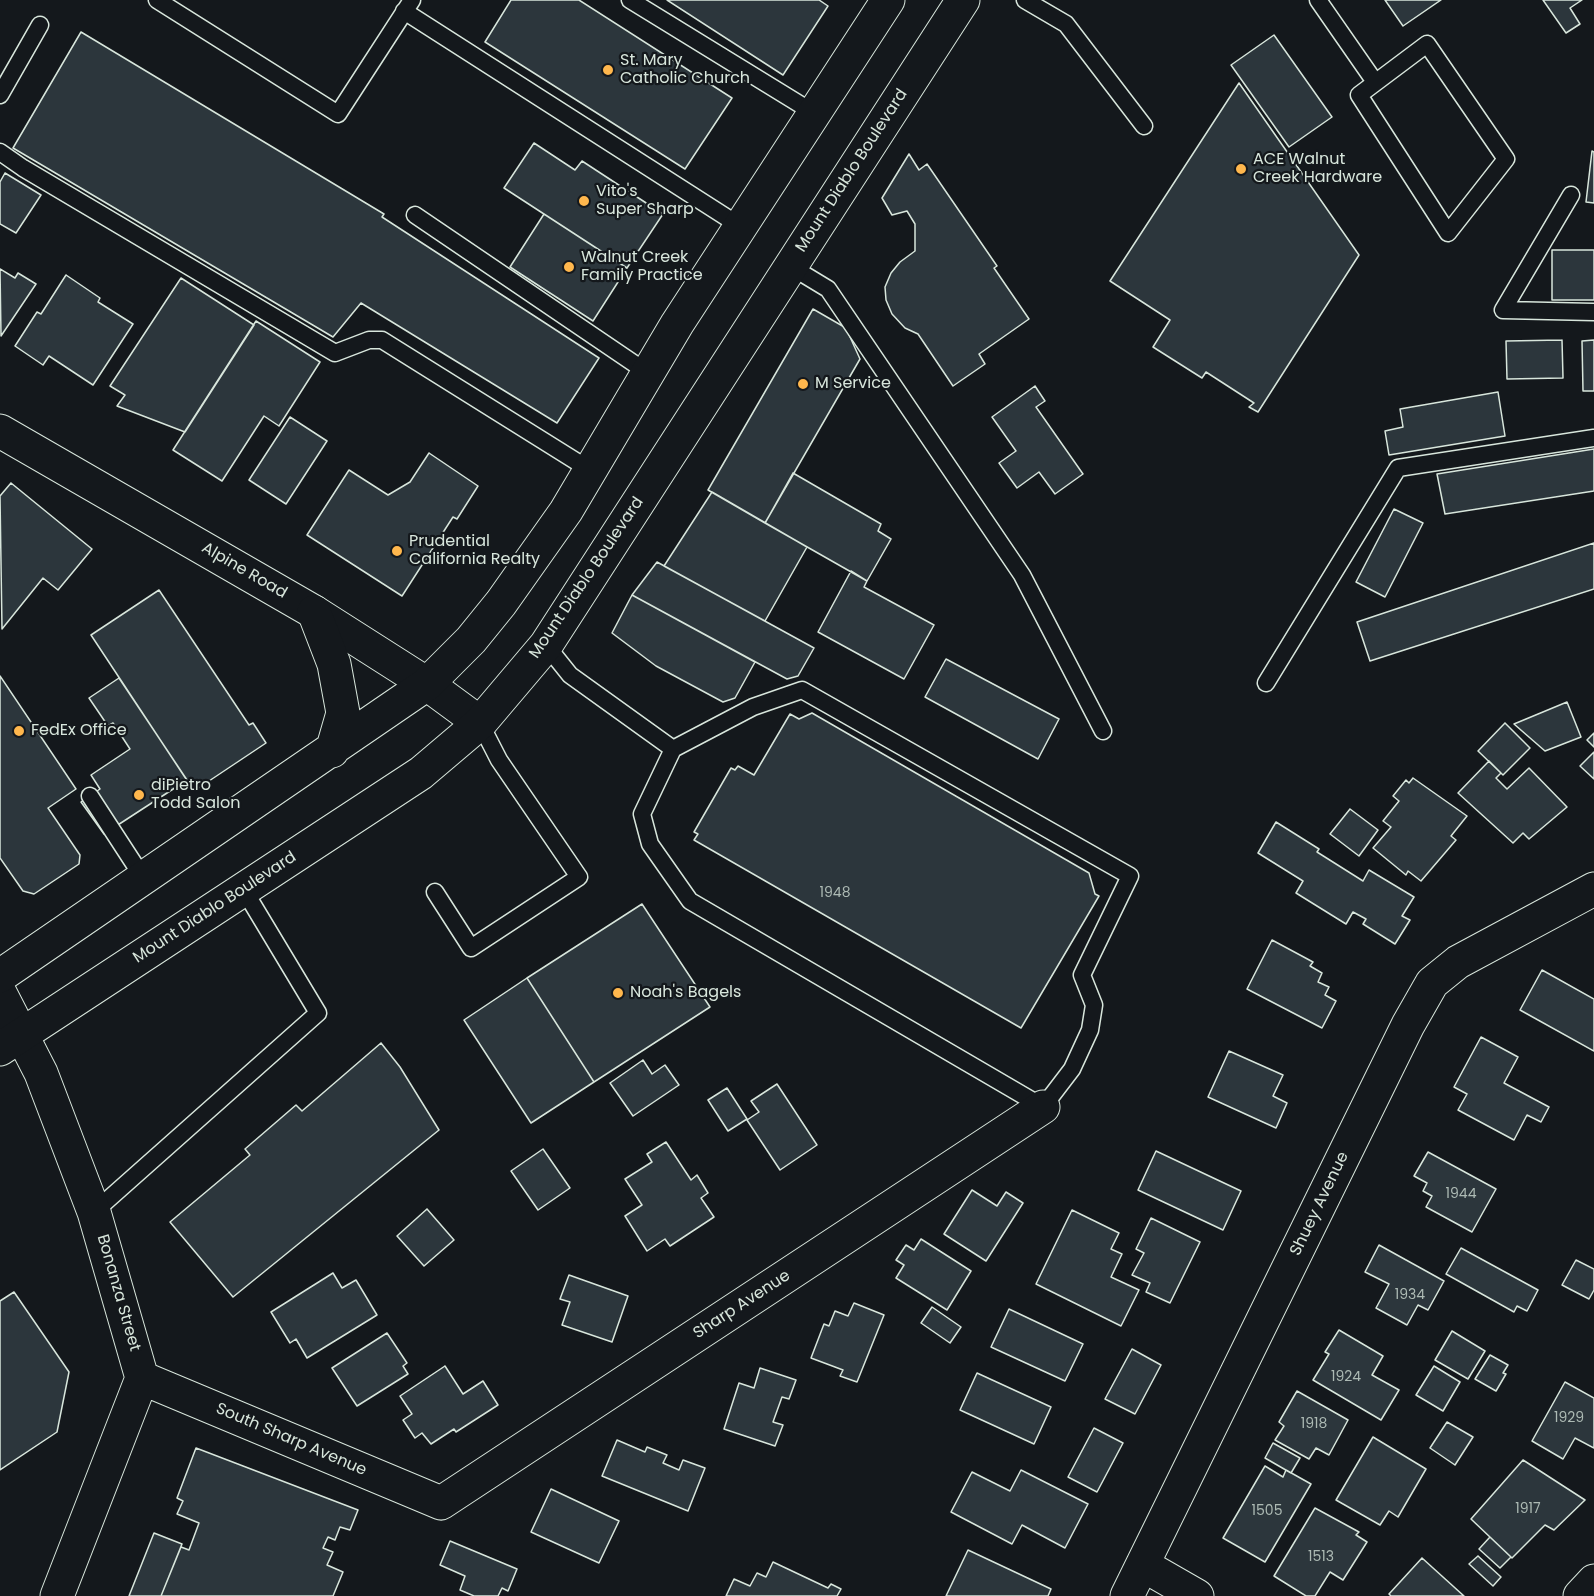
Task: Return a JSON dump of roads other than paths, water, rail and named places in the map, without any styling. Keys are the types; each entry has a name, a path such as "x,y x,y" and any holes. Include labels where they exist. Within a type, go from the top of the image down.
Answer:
{"street":[{"path":"0,976 428,684 471,640 501,603 566,511 648,373 740,226 888,0"},
{"name":"Mount Diablo Boulevard","path":"11,1042 421,773 480,723 546,645 963,0"},
{"name":"Alpine Road","path":"0,431 314,612 428,684 480,723"},
{"path":"314,612 334,664 343,713 332,751"},
{"name":"Shuey Avenue","path":"1127,1596 1408,1025 1431,983 1458,962 1594,889"},
{"name":"Bonanza Street","path":"0,993 11,1042 41,1073 94,1212 142,1378"},
{"name":"Sharp Avenue","path":"441,1503 1043,1107"},
{"path":"57,1596 142,1378"},
{"name":"South Sharp Avenue","path":"142,1378 441,1503"},
{"path":"1143,1565 1197,1596"},
{"path":"1580,1596 1594,1581"}],"lane":[{"path":"157,0 338,114 408,6 740,226"},
{"path":"630,0 814,113"},
{"path":"1025,0 1066,24 1144,126"},
{"path":"1318,0 1374,82"},
{"path":"0,95 40,25"},
{"path":"1427,44 1506,159 1448,233 1359,95 1374,82 1427,44"},
{"path":"0,152 23,168 335,353 369,340 382,340 590,470"},
{"path":"1571,195 1503,310 1594,312"},
{"path":"415,215 648,373"},
{"path":"790,266 828,289 1022,575 1103,731"},
{"path":"1266,683 1398,468 1594,438"},
{"path":"546,645 570,675 674,749"},
{"path":"802,690 1130,876 1082,975 1094,1005 1090,1030 1072,1069 1043,1107 690,901 650,844 642,814 674,749 753,707 802,690"},
{"path":"435,892 471,948 579,877 499,760 480,723"},
{"path":"90,796 144,879"},
{"path":"94,1212 318,1013 244,890"}],"place":[{"name":"St. Mary Catholic Church","path":"608,70"},
{"name":"ACE Walnut Creek Hardware","path":"1241,169"},
{"name":"Vito's Super Sharp","path":"584,201"},
{"name":"Walnut Creek Family Practice","path":"569,267"},
{"name":"M Service","path":"803,384"},
{"name":"Prudential California Realty","path":"397,551"},
{"name":"FedEx Office","path":"19,731"},
{"name":"diPietro Todd Salon","path":"139,795"},
{"name":"Noah's Bagels","path":"618,993"}]}
